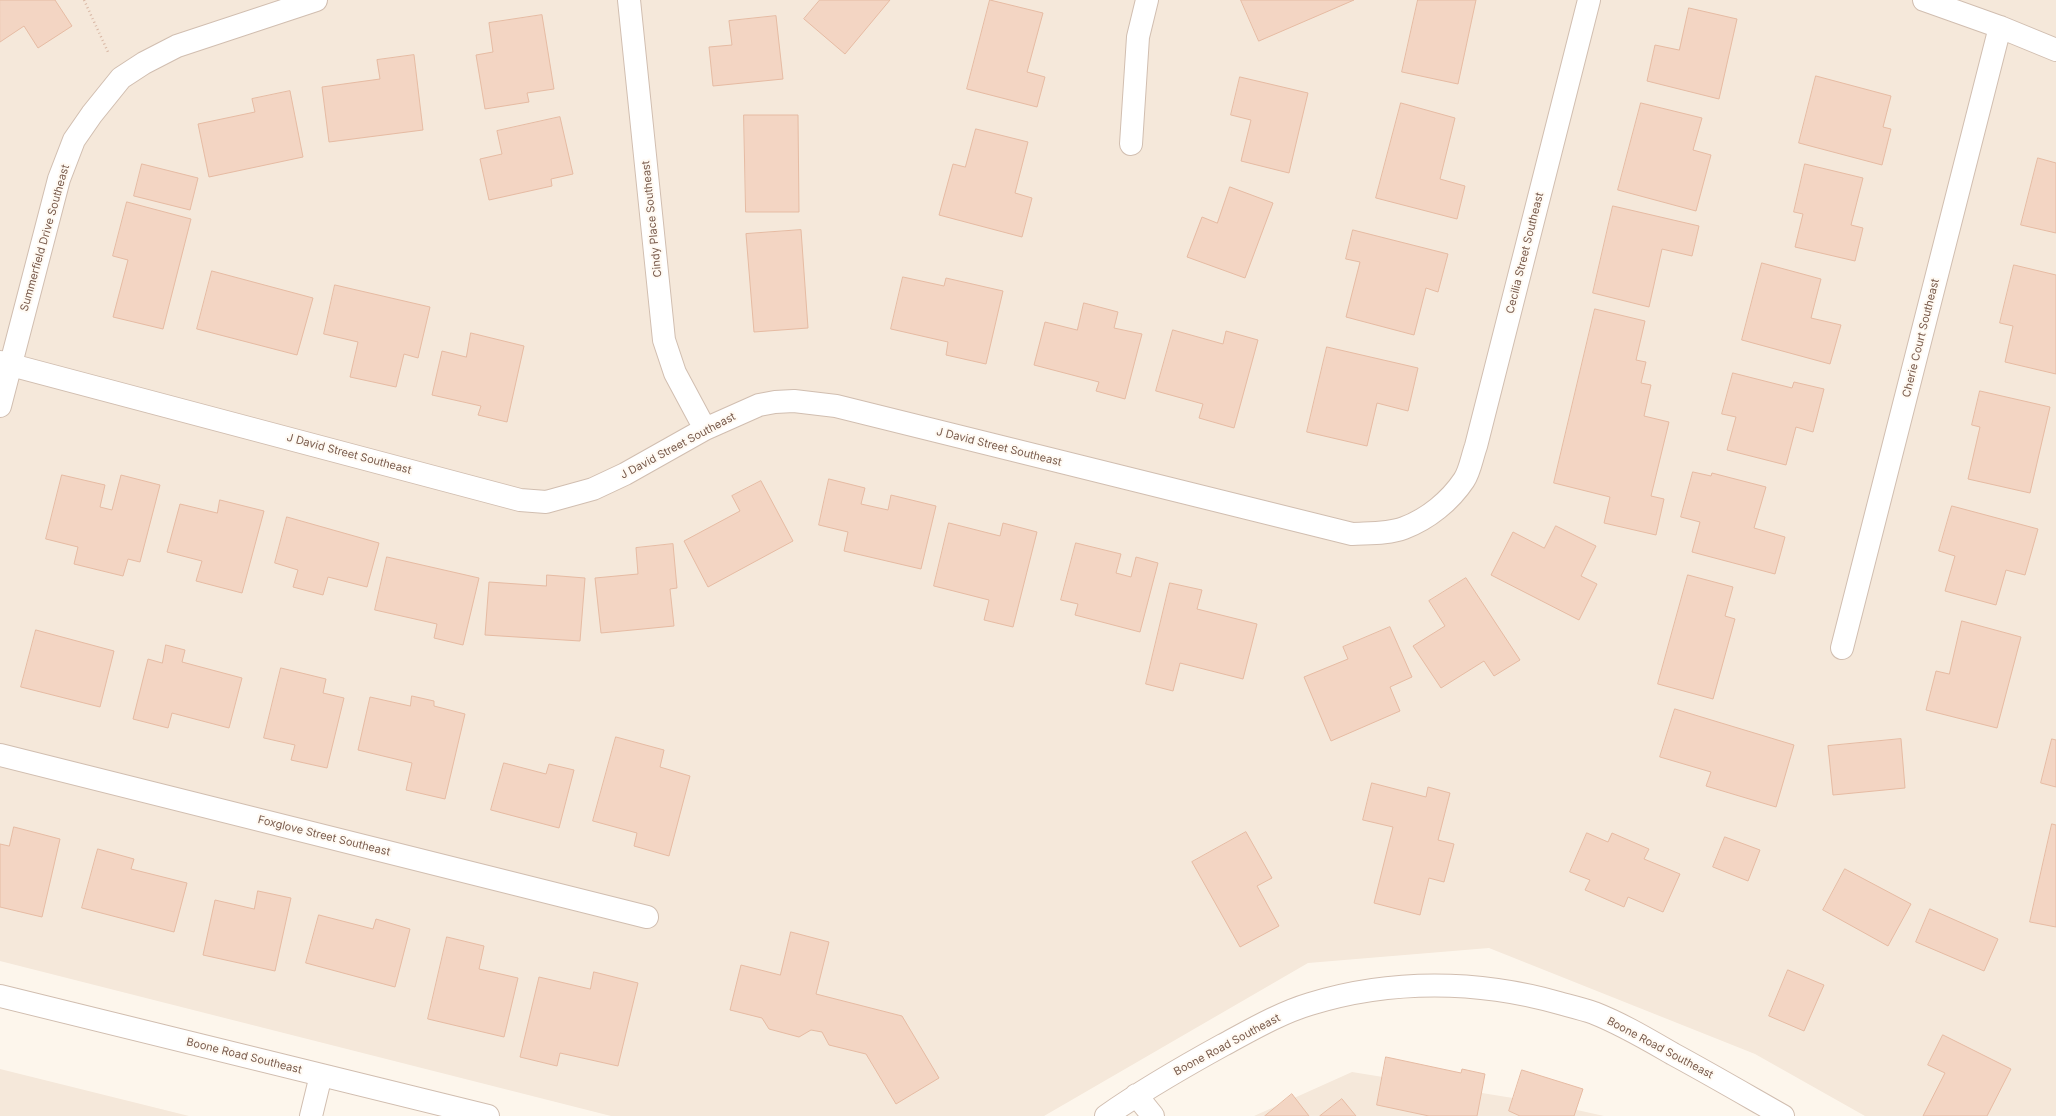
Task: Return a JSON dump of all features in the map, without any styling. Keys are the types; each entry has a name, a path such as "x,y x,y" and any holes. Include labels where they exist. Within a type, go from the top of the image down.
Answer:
{"street":[{"name":"Summerfield Drive Southeast","path":"0,406 5,364 59,179 74,140 121,78 144,63 177,46 316,0"},
{"name":"Cindy Place Southeast","path":"629,0 664,340 675,373 705,429"},
{"path":"1131,144 1138,37 1147,0"},
{"name":"Cecilia Street Southeast","path":"1449,500 1465,479 1476,446 1589,0"},
{"path":"1924,0 2000,27 2056,50"},
{"name":"Cherie Court Southeast","path":"1842,648 2000,27"},
{"name":"J David Street Southeast","path":"5,364 520,500 546,502 593,489 625,474 705,429 759,405 794,401 836,406 1352,534 1382,532 1404,528 1425,517 1449,500"},
{"name":"Foxglove Street Southeast","path":"0,755 647,917"},
{"name":"Boone Road Southeast","path":"1106,1116 1136,1095 1263,1024 1309,1004 1356,992 1407,987 1457,985 1502,990 1593,1013 1632,1030 1783,1116"},
{"name":"Boone Road Southeast","path":"0,996 488,1116"},
{"path":"311,1116 321,1075"},
{"path":"1136,1095 1153,1116"}],"path":[{"path":"84,0 121,78"}],"shaded area":[{"path":"0,0 2056,0 2056,1116 1865,1116 1755,1054 1489,948 1308,963 1044,1116 611,1116 0,961"},
{"path":"0,1069 189,1116 0,1116"},
{"path":"1352,1072 1550,1104 1604,1116 1254,1116"}],"building":[{"path":"0,0 55,0 72,26 38,48 24,26 0,42"},
{"path":"820,0 890,0 845,54 804,19"},
{"path":"990,0 1043,13 1027,72 1045,77 1037,107 967,89"},
{"path":"1241,0 1354,0 1259,41"},
{"path":"1418,0 1476,0 1458,84 1402,72"},
{"path":"1689,8 1737,19 1719,99 1647,81 1655,45 1679,50"},
{"path":"542,15 554,89 527,93 529,102 485,109 476,55 493,52 489,23"},
{"path":"776,16 783,79 713,86 709,47 732,45 729,21"},
{"path":"414,55 423,130 329,142 322,87 380,79 377,60"},
{"path":"1816,76 1891,96 1883,127 1891,129 1882,165 1799,143"},
{"path":"1240,77 1308,93 1289,173 1241,161 1251,120 1231,115"},
{"path":"290,91 303,157 209,177 198,124 255,112 252,99"},
{"path":"1401,103 1455,118 1440,179 1465,186 1457,219 1376,198"},
{"path":"1641,103 1702,118 1693,150 1711,155 1696,211 1618,190"},
{"path":"744,115 798,115 799,212 746,212"},
{"path":"560,117 573,174 551,179 552,186 489,200 480,159 502,154 497,131"},
{"path":"976,129 1028,142 1015,193 1032,198 1022,237 939,215 953,164 965,167"},
{"path":"2038,158 2056,163 2056,233 2021,225"},
{"path":"142,164 198,178 190,210 134,196"},
{"path":"1805,164 1863,178 1851,225 1863,228 1855,261 1795,247 1803,214 1794,212"},
{"path":"1230,187 1273,203 1245,278 1187,257 1202,217 1217,223"},
{"path":"127,202 191,219 163,329 113,317 128,260 113,256"},
{"path":"1613,206 1699,226 1692,256 1662,249 1649,307 1593,293"},
{"path":"801,230 808,328 754,332 746,234"},
{"path":"1353,230 1448,254 1438,292 1426,288 1414,335 1346,317 1360,262 1346,259"},
{"path":"1762,263 1821,279 1811,318 1841,325 1830,364 1742,340"},
{"path":"2014,265 2056,275 2056,374 2005,362 2013,326 2000,323"},
{"path":"212,271 313,298 297,355 197,329"},
{"path":"903,277 944,286 946,278 1003,291 986,364 946,355 948,342 891,329"},
{"path":"335,285 430,307 418,358 404,354 396,387 350,377 358,342 324,334"},
{"path":"1084,303 1118,312 1114,328 1142,334 1125,399 1096,391 1099,382 1034,365 1045,322 1077,330"},
{"path":"1595,309 1645,321 1636,360 1646,362 1641,383 1651,385 1644,416 1669,422 1651,496 1664,499 1656,535 1604,523 1610,497 1554,483"},
{"path":"1173,330 1223,344 1226,331 1258,340 1234,428 1199,418 1203,404 1156,391"},
{"path":"471,333 524,346 507,422 478,415 481,406 432,395 442,351 466,357"},
{"path":"1327,347 1418,368 1408,411 1377,403 1367,446 1307,432"},
{"path":"1733,373 1792,388 1794,382 1824,389 1813,432 1796,427 1786,465 1727,450 1736,417 1722,414"},
{"path":"1980,391 2050,407 2030,493 1968,479 1980,427 1972,425"},
{"path":"1693,472 1711,476 1712,473 1766,487 1754,528 1785,537 1775,574 1692,552 1700,522 1681,517"},
{"path":"62,475 105,485 100,507 112,510 121,475 160,485 140,562 128,559 123,576 74,564 78,547 46,539"},
{"path":"829,479 865,488 861,504 888,510 891,495 936,506 921,569 844,551 848,532 819,525"},
{"path":"761,481 793,541 708,587 684,541 740,511 732,496"},
{"path":"220,500 264,511 242,593 196,581 202,561 167,552 180,504 217,513"},
{"path":"1952,506 2038,529 2025,575 2006,570 1996,605 1945,591 1955,556 1939,551"},
{"path":"287,517 379,543 367,587 328,577 323,595 293,587 298,570 275,563"},
{"path":"949,523 1000,536 1003,523 1037,532 1013,627 984,620 989,600 934,586"},
{"path":"1556,526 1596,546 1581,576 1597,584 1579,620 1491,575 1513,532 1544,548"},
{"path":"1076,543 1121,554 1116,573 1131,577 1136,557 1158,563 1140,632 1075,615 1078,604 1061,600"},
{"path":"673,544 677,588 670,589 674,626 601,633 595,578 638,574 636,548"},
{"path":"387,557 479,578 463,645 434,638 437,624 375,610"},
{"path":"547,575 585,578 580,641 485,635 489,582 546,586"},
{"path":"1688,575 1733,587 1725,616 1735,619 1713,699 1658,684"},
{"path":"1466,578 1520,660 1494,676 1484,661 1441,688 1413,646 1445,626 1429,601"},
{"path":"1170,583 1202,590 1197,609 1257,624 1243,679 1180,663 1173,691 1146,684"},
{"path":"1962,621 2021,637 1997,728 1926,710 1936,671 1949,674"},
{"path":"1390,627 1412,677 1390,687 1400,711 1331,741 1304,677 1348,659 1343,647"},
{"path":"36,630 114,651 100,707 21,687"},
{"path":"166,645 185,650 182,662 242,678 229,728 172,713 168,728 133,719 148,659 162,663"},
{"path":"281,668 326,679 323,693 344,698 327,768 291,760 295,745 264,738"},
{"path":"412,696 434,701 434,706 465,714 445,799 406,790 412,763 358,750 370,697 410,706"},
{"path":"1675,709 1794,745 1776,807 1706,786 1711,772 1660,757"},
{"path":"616,737 664,750 660,767 690,776 669,856 634,846 637,833 593,821"},
{"path":"1901,739 1905,788 1833,795 1828,746"},
{"path":"2052,739 2056,740 2056,787 2041,783"},
{"path":"504,763 546,774 549,764 574,770 559,828 491,810"},
{"path":"1372,783 1426,797 1428,787 1450,793 1438,840 1454,844 1444,882 1429,878 1420,915 1374,903 1393,827 1363,820"},
{"path":"2052,824 2056,825 2056,927 2030,922"},
{"path":"14,827 60,839 42,917 0,907 0,844 9,846"},
{"path":"1246,832 1272,878 1257,886 1279,926 1240,947 1192,862"},
{"path":"1587,833 1608,842 1612,833 1649,849 1644,859 1680,874 1663,912 1628,897 1624,907 1585,890 1590,880 1570,872"},
{"path":"1725,837 1760,850 1748,881 1713,867"},
{"path":"98,849 134,859 131,869 187,883 174,932 82,908"},
{"path":"1845,869 1911,904 1888,946 1823,910"},
{"path":"258,891 291,898 275,971 203,955 215,900 254,909"},
{"path":"1930,909 1998,939 1984,971 1916,942"},
{"path":"319,915 373,929 376,919 410,929 395,987 306,963"},
{"path":"791,932 829,942 816,994 902,1016 939,1078 896,1104 866,1054 829,1045 822,1032 811,1030 799,1037 769,1029 762,1018 730,1010 741,965 780,975"},
{"path":"447,937 484,946 479,969 518,978 504,1037 428,1019"},
{"path":"1788,970 1824,985 1804,1031 1769,1016"},
{"path":"594,972 638,983 618,1066 560,1053 557,1066 520,1057 539,977 590,989"},
{"path":"1943,1035 2011,1069 1987,1116 1923,1116 1945,1073 1928,1065"},
{"path":"1386,1057 1461,1073 1462,1069 1485,1074 1477,1116 1429,1116 1377,1105"},
{"path":"1522,1070 1583,1089 1574,1116 1520,1116 1509,1111"},
{"path":"1292,1094 1309,1116 1265,1116"},
{"path":"1342,1099 1356,1116 1320,1116"}]}
